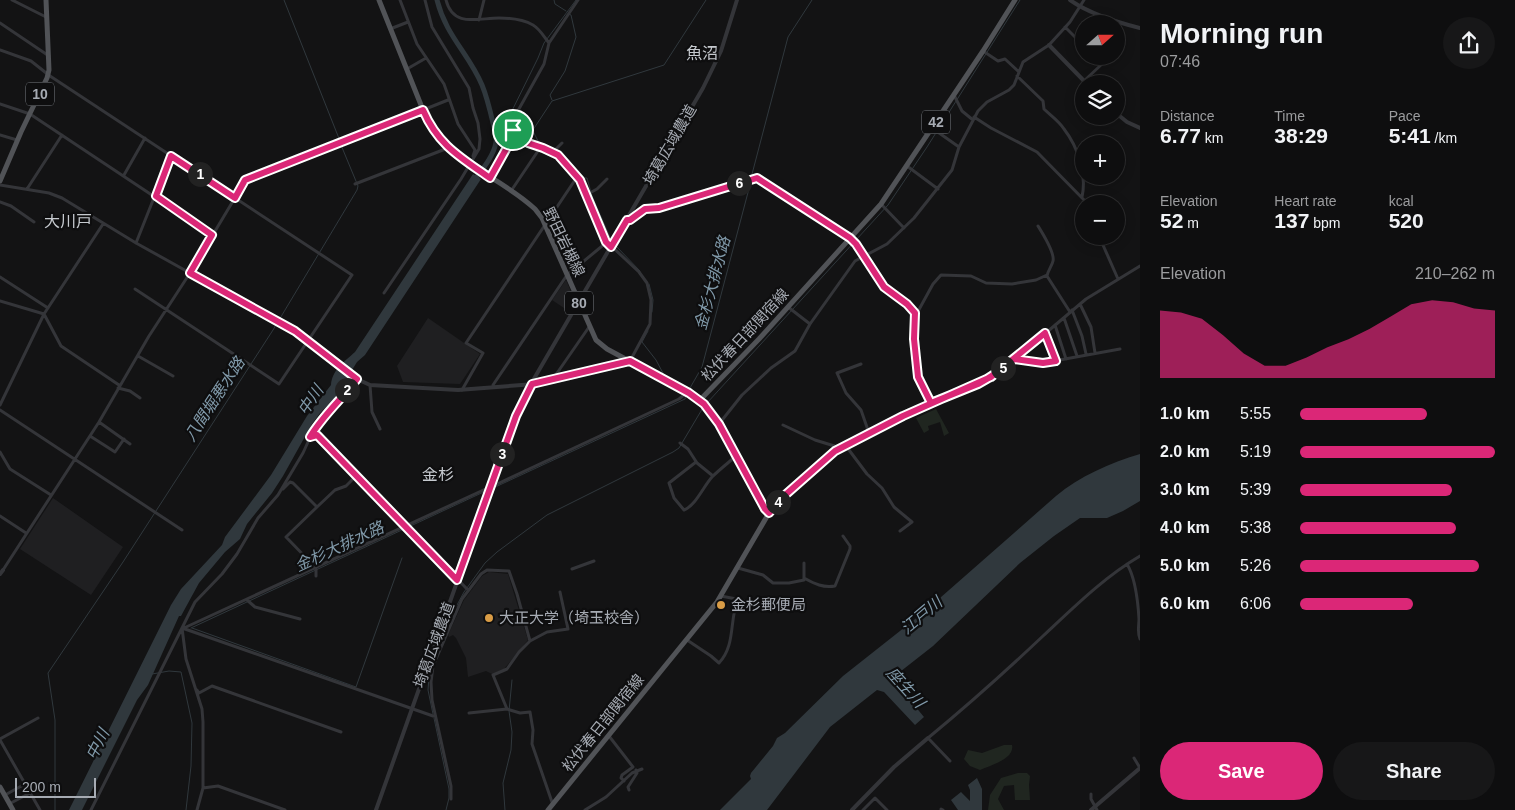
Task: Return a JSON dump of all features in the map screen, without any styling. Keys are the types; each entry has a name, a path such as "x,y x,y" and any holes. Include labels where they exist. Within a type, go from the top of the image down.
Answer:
{"main road":[{"name":"10","path":"0,183 17,140 42,92 48,74 46,0"},
{"name":"野田岩槻線","path":"379,0 432,128 448,148 535,209 545,225 596,340 601,345 703,404"},
{"name":"松伏春日部関宿線","path":"548,810 722,596 769,513 765,509 719,424 703,404 730,371 881,204 1015,0"},
{"path":"0,787 13,810"}],"street":[{"path":"12,0 47,18"},
{"path":"400,0 413,37 444,84 448,100 458,124 475,150 471,164"},
{"path":"384,294 446,203 479,149 478,122 469,88 432,27 425,0"},
{"path":"446,0 450,10 459,18 465,20 512,19 533,25 549,43"},
{"path":"479,20 484,0"},
{"path":"489,177 509,144 515,116 544,64 549,43 578,0"},
{"name":"埼葛広域農道","path":"376,810 516,416 532,384 703,88 721,51 736,0"},
{"path":"1070,0 1079,6 1117,22 1140,28"},
{"path":"719,424 746,391 794,350 854,261 887,244 938,190 952,170 959,147 973,119 987,102 1009,90 1023,62 1049,45 1065,27 1084,0"},
{"path":"390,29 408,22"},
{"path":"0,23 48,56"},
{"path":"1065,27 1075,37"},
{"path":"1049,45 1078,75"},
{"path":"0,50 31,61 352,275 279,384 135,289"},
{"path":"983,51 998,61 1005,59 1019,72"},
{"path":"407,70 426,58"},
{"path":"1092,75 1101,65"},
{"path":"1017,76 1043,101 1044,109 1064,128 1071,140 1081,162 1084,181 1082,195"},
{"path":"954,95 962,111 973,119 1037,152 1080,195"},
{"path":"0,574 99,422 245,180 448,100"},
{"path":"0,104 30,114 212,235"},
{"path":"1125,120 1140,128"},
{"path":"932,128 959,147"},
{"path":"0,183 49,193 62,198 136,244 279,321 308,340 357,379 370,385 462,390 494,388 554,380 630,361 650,324 651,300 649,288 639,272 606,242 577,177 562,159 553,152 528,143 513,130"},
{"path":"0,135 17,140"},
{"path":"27,189 62,135"},
{"path":"124,175 144,138"},
{"path":"553,152 562,143"},
{"path":"355,184 448,148"},
{"path":"511,192 540,148"},
{"path":"136,244 171,156"},
{"path":"907,166 938,190"},
{"path":"462,390 483,353 466,343 577,177"},
{"path":"627,220 630,220 645,209 659,208 757,178 850,238 884,287 907,304 915,313 914,339 918,377 931,403"},
{"path":"586,195 597,189 607,179"},
{"path":"0,202 12,206 34,222"},
{"path":"881,204 904,228"},
{"path":"0,405 44,314 103,224"},
{"path":"915,313 916,315 933,284 941,275 971,276 986,282 1012,284 1036,280 1047,275 1053,262 1053,254 1038,226"},
{"path":"494,388 494,385 522,340 567,275 606,242"},
{"path":"1103,245 1118,279"},
{"path":"769,513 784,496 823,461 841,448 931,403 991,377 1080,304 1140,266"},
{"path":"1047,275 1071,311 1082,336 1086,354"},
{"path":"0,277 48,308"},
{"path":"0,302 44,314 62,346 119,387 130,391 140,398"},
{"path":"1080,304 1091,326 1095,353"},
{"path":"788,307 810,324"},
{"path":"1064,318 1077,356"},
{"path":"1055,325 1066,358"},
{"path":"554,380 589,327"},
{"path":"1045,333 1056,361"},
{"path":"1014,359 1043,363 1120,349"},
{"path":"138,356 173,376"},
{"path":"861,364 837,373 846,393 861,410 869,433"},
{"path":"278,494 303,453 310,437 328,411 357,379"},
{"path":"370,385 372,412 380,429"},
{"path":"183,628 316,568 491,485 495,485 684,395"},
{"path":"0,410 182,530"},
{"path":"99,422 130,444"},
{"path":"783,425 815,440 841,448"},
{"path":"310,437 317,435 467,589"},
{"path":"90,436 115,452 124,439"},
{"path":"681,444 688,449 696,462 713,476"},
{"path":"846,446 867,474 882,488 894,507 912,522 900,531"},
{"path":"0,452 10,469 51,495"},
{"path":"696,462 669,483 674,498 681,508 686,510 713,476 736,456"},
{"path":"316,576 316,568 286,537 335,490 346,486 356,476"},
{"path":"91,810 195,602 222,574 237,554 258,518 290,482 317,507"},
{"path":"0,516 26,533"},
{"path":"804,578 816,585 835,586 850,550 850,546 843,536"},
{"path":"852,810 894,767 984,691 1087,596 1140,556"},
{"path":"572,569 594,561"},
{"path":"804,563 804,578"},
{"path":"1127,564 1134,579 1140,639"},
{"path":"738,568 763,575 770,582 776,583 793,583 804,580 804,578"},
{"path":"450,799 434,716 431,692 433,666 467,589 487,570 509,572 530,641"},
{"path":"508,709 493,676 507,669 519,652 530,641 547,632 566,632 568,629 560,592"},
{"path":"722,596 762,604"},
{"path":"687,640 719,663 732,637 734,607 738,599"},
{"path":"247,600 255,607 300,619"},
{"path":"183,628 186,659 202,709 203,788 197,810"},
{"path":"183,628 434,716"},
{"path":"193,681 200,692 212,686 341,732"},
{"path":"468,713 508,709 520,713 530,712 533,730 532,744 553,804"},
{"path":"38,718 0,740 40,810"},
{"path":"609,736 633,767 622,775 621,778 624,781"},
{"path":"928,738 950,761"},
{"path":"1094,809 1140,768 1134,758"},
{"path":"585,810 599,802 636,770 642,769"},
{"path":"629,790 628,787 637,774 636,770"},
{"path":"4,795 25,784"},
{"path":"203,788 218,786 285,810"},
{"path":"10,804 30,792"},
{"path":"1091,794 1094,809"},
{"path":"863,810 875,798 886,810"}],"shaded area":[{"path":"566,280 576,303 570,312 552,300"},
{"path":"428,318 480,354 460,384 403,382 397,366"},
{"path":"936,409 949,433 944,436 940,422 928,426 929,430 924,433 916,418"},
{"path":"53,498 123,547 91,595 20,549"},
{"name":"大正大学（埼玉校舎）","path":"489,572 508,574 528,640 504,669 492,674 486,671 468,677 466,658 456,638 453,635 449,637 448,635 464,600 482,576"},
{"path":"1004,745 1012,745 1010,754 1001,761 980,770 970,766 964,759 968,750 982,753"},
{"path":"1018,773 1027,773 1030,776 1030,800 1015,800 1014,785 1004,786 998,799 1004,810 988,810 990,795 1001,778"}],"water":[{"path":"473,174 481,179 365,355 357,362 334,399 312,424 283,476 247,524 240,539 225,552 199,583 181,616 179,616 148,685 137,700 82,810 69,810 171,605 181,589 222,545 225,537 271,475 307,416 331,385 336,371 355,352"},
{"name":"江戸川","path":"1140,454 1140,501 1107,518 1080,518 1054,536 1020,563 933,646 896,675 895,682 924,717 915,725 884,692 877,690 830,727 767,810 720,810 751,779 751,773 773,746 777,738 785,733 843,676 924,612 1065,489 1096,471"},
{"path":"977,778 982,789 982,810 958,810 951,800 961,792 970,801 968,785"}],"waterway":[{"name":"八間堀悪水路","path":"284,0 340,141"},
{"name":"中川","path":"437,0 446,24 482,85 496,135 493,153 473,182"},
{"path":"554,0 555,4 566,11"},
{"path":"496,136 501,133 544,43 576,0"},
{"path":"511,144 519,145 525,142 552,101 664,65 706,0"},
{"name":"金杉大排水路","path":"751,178 788,37 812,0"},
{"path":"707,403 888,205 1020,0"},
{"path":"552,100 550,95 565,71 576,37 571,15 569,14"},
{"path":"533,131 539,143 552,150"},
{"path":"496,142 508,142"},
{"name":"八間堀悪水路","path":"55,810 55,720 48,673 123,562 273,330 357,190 358,186 341,145"},
{"path":"565,160 583,178 587,178 592,196 612,242"},
{"name":"金杉大排水路","path":"690,388 702,367 751,181"},
{"path":"615,245 640,271"},
{"path":"649,284 653,300 652,312"},
{"path":"648,331 642,342 656,360 664,375 701,397"},
{"path":"630,366 636,367 684,394"},
{"name":"金杉大排水路","path":"491,489 685,399 686,395"},
{"path":"687,396 696,401 700,407"},
{"path":"433,714 428,690 430,665 450,618 464,592 485,563 547,515 679,448 704,406"},
{"name":"金杉大排水路","path":"191,628 488,490"},
{"path":"192,628 356,687 402,558"},
{"path":"152,674 169,671 181,672 192,723 191,766 186,810"},
{"path":"505,810 503,783 511,750 512,732 509,711 512,680"},
{"path":"434,718 449,789 446,810"}],"place":[{"name":"金杉郵便局","path":"721,605"},
{"name":"大正大学（埼玉校舎）","path":"489,618"}],"district":[{"name":"魚沼","path":"702,53"},
{"name":"大川戸","path":"68,221"},
{"name":"金杉","path":"438,474"}],"route":[{"path":"513,130 509,144 490,178 448,148 432,128 423,110 245,180 235,198 171,156 156,196 212,235 190,273 295,331 357,379 328,411 310,437 317,435 457,580 516,416 532,384 630,361 695,396 717,421 765,509 769,513 784,496 835,451 903,416 978,384 991,377 1045,333 1056,361 1037,363 1014,359 991,377 983,381 978,384 931,403 918,377 914,339 915,313 907,304 884,287 856,244 850,238 757,178 659,208 645,209 630,220 627,220 611,247 606,242 580,180 558,155 528,143 513,130"}],"water label":[{"name":"座生川","path":"906,687"}]}
